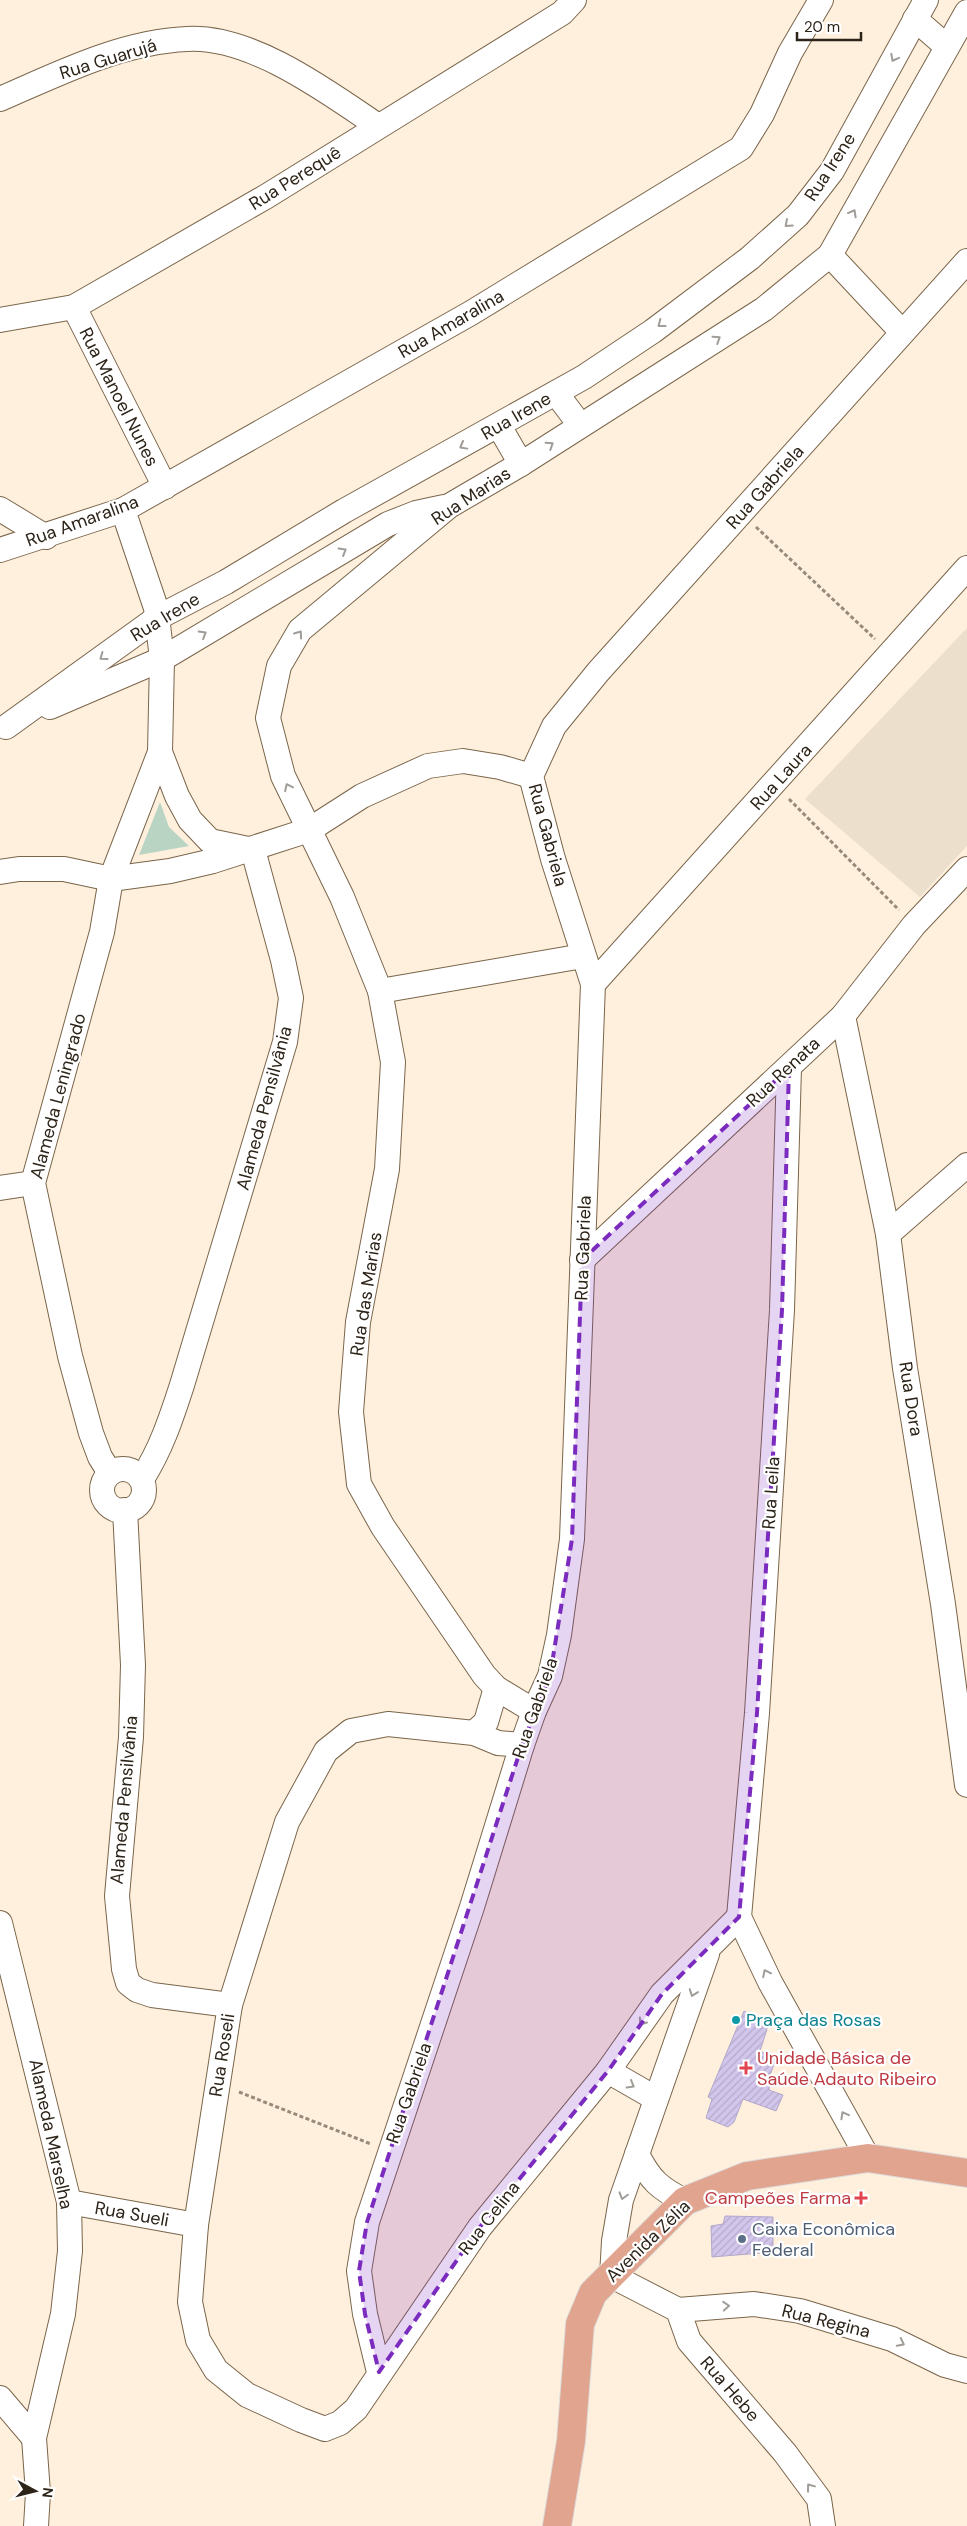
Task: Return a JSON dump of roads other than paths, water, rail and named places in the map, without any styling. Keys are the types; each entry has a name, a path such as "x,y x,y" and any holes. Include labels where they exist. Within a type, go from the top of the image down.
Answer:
{"main road":[{"name":"Avenida Zélia","path":"557,2526 571,2440 580,2324 593,2293 685,2201 747,2176 868,2158 967,2173"}],"street":[{"name":"Rua Perequê","path":"0,320 74,307 267,196 562,13 574,0"},
{"name":"Rua Amaralina","path":"0,550 123,510 471,314 741,148 762,114 790,53 821,0"},
{"path":"920,9 946,46"},
{"name":"Rua Irene","path":"3,728 157,618 226,582 344,511 556,393 653,331 750,258 798,215 832,171 920,9"},
{"path":"902,332 830,256 946,46 967,12"},
{"name":"Rua Guarujá","path":"0,99 81,64 144,44 189,38 232,45 270,60 318,85 378,126"},
{"name":"Rua Marias","path":"309,830 283,776 268,718 279,666 300,630 449,506 521,464 764,309 830,256"},
{"name":"Rua Gabriela","path":"379,2372 365,2314 359,2271 367,2222 389,2151 472,1907 522,1745 534,1711 550,1676 559,1635 572,1539 593,984 553,859 531,776 554,726 598,672 967,261"},
{"name":"Rua Manoel Nunes","path":"74,307 165,487"},
{"path":"556,393 580,425"},
{"path":"498,426 521,464"},
{"name":"Rua Irene","path":"3,728 162,659 388,524 416,513 449,506"},
{"path":"0,509 46,536"},
{"path":"123,510 156,608 162,659 160,752 177,796 190,820 210,842 253,850"},
{"name":"Rua Laura","path":"593,984 891,655 967,568"},
{"name":"Alameda Leningrado","path":"110,1472 100,1456 91,1433 70,1356 33,1183 102,932 111,879 160,752"},
{"path":"0,872 19,869 64,869 111,879 170,871 253,850 309,830 362,796 428,766 464,761 500,767 531,776"},
{"name":"Rua das Marias","path":"309,830 342,897 380,991 394,1062 387,1170 358,1322 350,1412 360,1484 382,1527 484,1675 496,1688 534,1711"},
{"name":"Alameda Pensilvânia","path":"142,1479 156,1457 168,1430 286,1042 291,998 283,960 253,850"},
{"name":"Rua Renata","path":"582,1260 843,1016 914,924 967,869"},
{"path":"380,991 583,956"},
{"name":"Rua Dora","path":"843,1016 888,1234 905,1368 943,1604 967,1785"},
{"name":"Rua Leila","path":"739,1917 757,1713 782,1310 789,1068"},
{"path":"888,1234 967,1165"},
{"path":"0,1188 33,1183"},
{"path":"121,1468 133,1471 142,1479 144,1491 140,1502 131,1510 119,1511 108,1505 102,1494 103,1482 110,1472 121,1468"},
{"name":"Alameda Pensilvânia","path":"125,1510 133,1665 131,1737 117,1896 124,1969 128,1983 137,1990 152,1995 230,2005"},
{"path":"474,1733 486,1722 496,1688"},
{"name":"Rua Roseli","path":"379,2372 356,2408 340,2423 325,2429 301,2420 247,2394 216,2370 198,2340 190,2302 196,2225 230,2005 287,1822 326,1751 351,1731 388,1724 474,1733 498,1743 522,1745"},
{"path":"739,1917 770,1982 868,2158"},
{"name":"Rua Celina","path":"379,2372 480,2227 608,2071 662,1994 739,1917"},
{"name":"Alameda Marselha","path":"0,1923 69,2202 70,2251 63,2314 34,2438 38,2493 36,2526"},
{"path":"678,2310 612,2276 614,2241 621,2200 709,1947"},
{"path":"608,2071 655,2098"},
{"path":"637,2154 647,2175 665,2191 685,2201"},
{"name":"Rua Sueli","path":"69,2202 196,2225"},
{"name":"Rua Regina","path":"678,2310 754,2304 800,2311 892,2339 946,2366 967,2371"},
{"name":"Rua Hebe","path":"678,2310 689,2341 785,2453 819,2498 823,2526"},
{"path":"0,2398 34,2438"}],"place":[{"name":"Praça das Rosas","path":"736,2020"},
{"name":"Unidade Básica de Saúde Adauto Ribeiro","path":"746,2068"},
{"name":"Campeões Farma","path":"861,2198"},
{"name":"Caixa Econômica Federal","path":"742,2239"}]}
